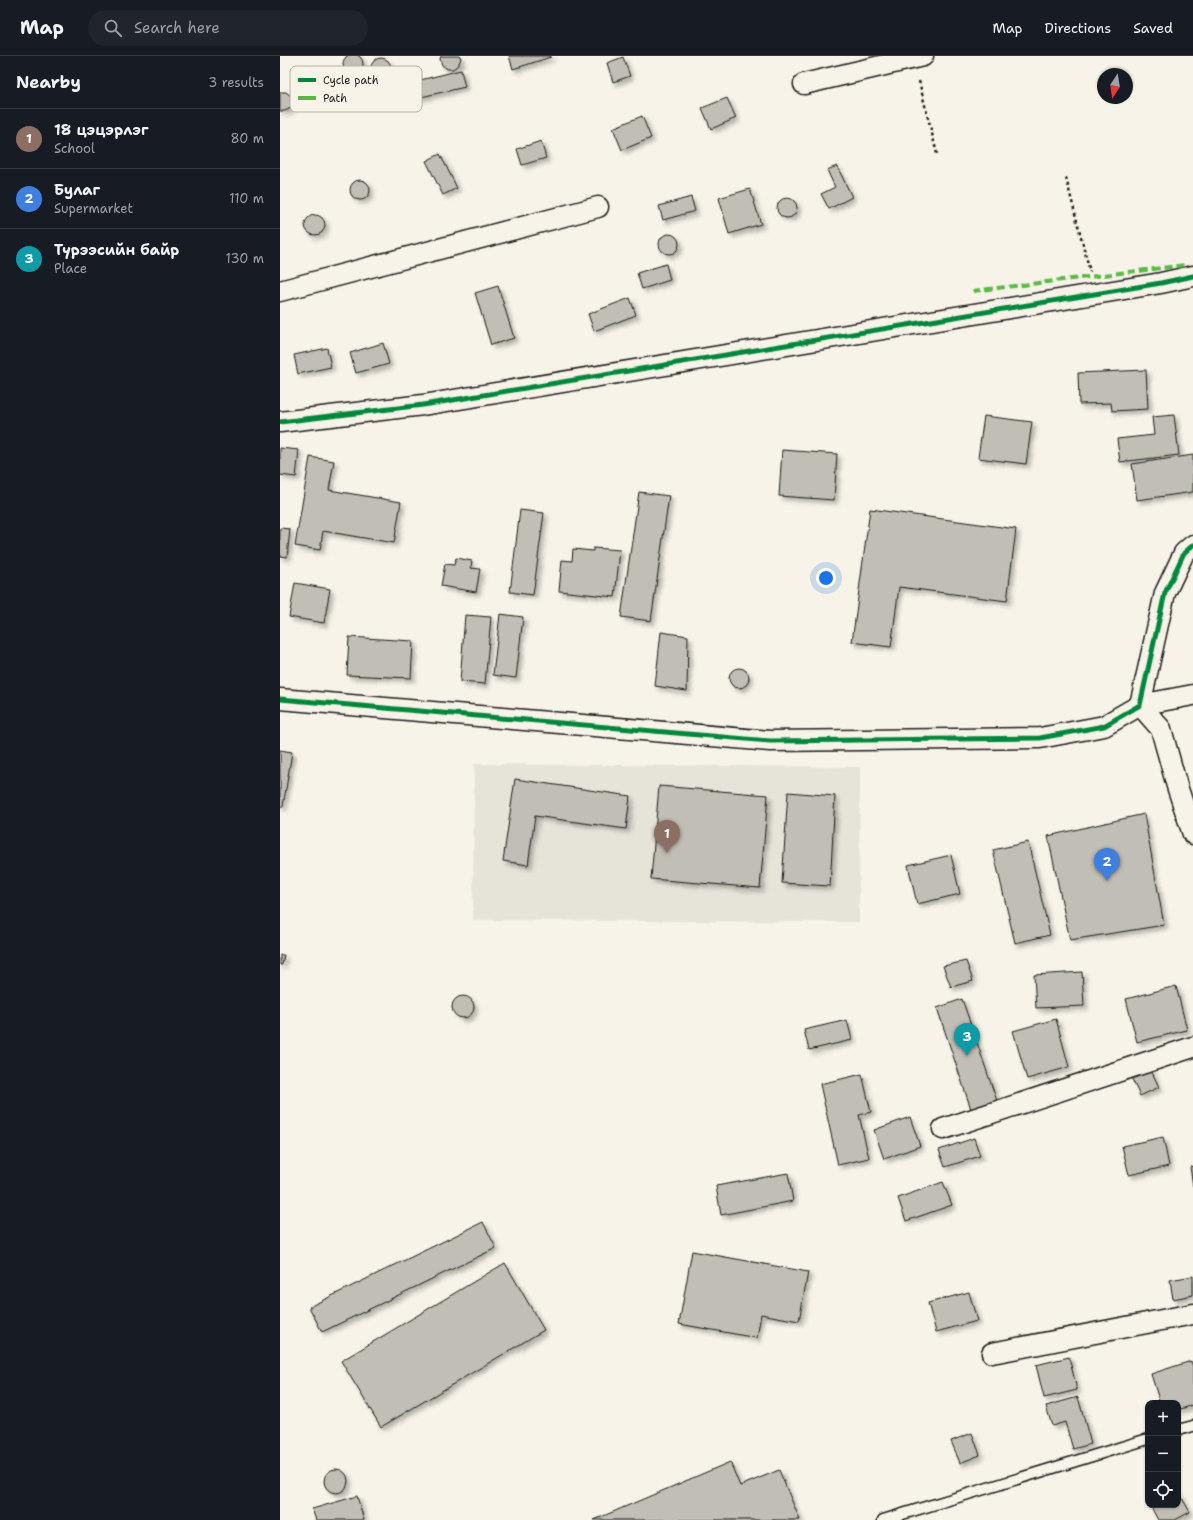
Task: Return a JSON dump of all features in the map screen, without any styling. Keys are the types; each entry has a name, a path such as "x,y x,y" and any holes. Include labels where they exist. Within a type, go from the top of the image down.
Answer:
{"street":[{"path":"804,84 918,57"},
{"path":"280,291 598,207"},
{"path":"280,422 423,405 1161,283 1193,276"},
{"path":"1140,705 1166,593 1184,553 1193,545"},
{"path":"280,699 770,741 1040,738 1104,726 1140,705 1193,695"},
{"path":"1140,705 1162,730 1177,786 1193,834"},
{"path":"943,1129 1193,1047"},
{"path":"992,1353 1193,1314"}],"lane":[{"path":"1181,1429 1193,1426"},
{"path":"883,1520 1145,1440"}],"path":[{"path":"918,57 937,154"},
{"path":"1066,178 1091,276"}],"shaded area":[{"path":"474,764 860,767 859,922 473,920"}],"building":[{"path":"349,55 357,55 362,60 362,66 344,66 344,60"},
{"path":"441,56 460,56 461,59 458,65 453,69 447,69 442,65 440,59"},
{"path":"509,56 551,56 551,57 513,69"},
{"path":"623,57 630,76 613,82 607,63"},
{"path":"381,58 388,61 390,66 372,66 374,61"},
{"path":"461,70 465,87 422,97 422,80"},
{"path":"280,92 286,92 290,95 290,108 285,111 280,111"},
{"path":"727,98 736,118 711,129 702,108"},
{"path":"642,116 651,138 622,150 613,128"},
{"path":"541,141 546,158 522,165 517,149"},
{"path":"440,154 457,188 443,195 426,161"},
{"path":"837,166 852,197 829,209 821,194 835,187 827,170"},
{"path":"360,180 367,183 370,190 367,197 360,200 353,197 350,190 353,183"},
{"path":"750,189 761,224 729,234 719,198"},
{"path":"691,197 695,211 663,220 659,206"},
{"path":"787,198 794,201 797,208 794,215 787,218 780,215 777,208 780,201"},
{"path":"315,215 322,218 325,225 322,232 315,235 308,232 305,225 308,218"},
{"path":"669,234 676,237 679,244 676,251 669,254 662,251 659,244 662,237"},
{"path":"666,264 670,280 642,289 637,273"},
{"path":"498,286 514,338 491,345 475,293"},
{"path":"630,298 636,315 594,331 588,314"},
{"path":"383,343 389,364 356,373 350,353"},
{"path":"327,348 331,367 298,374 294,355"},
{"path":"1146,370 1148,409 1112,411 1111,403 1079,404 1078,373"},
{"path":"1174,415 1179,455 1120,462 1117,439 1154,435 1152,417"},
{"path":"984,416 1032,422 1026,464 978,458"},
{"path":"280,448 299,450 296,477 280,475"},
{"path":"782,450 837,454 834,500 779,496"},
{"path":"1193,455 1193,492 1137,500 1132,464"},
{"path":"310,457 334,461 329,490 401,502 394,543 323,531 320,550 295,546"},
{"path":"639,492 669,496 651,621 621,617"},
{"path":"870,509 1016,529 1007,601 899,587 891,647 852,642"},
{"path":"520,510 544,513 533,595 510,592"},
{"path":"280,528 290,529 287,557 280,556"},
{"path":"593,548 620,550 615,597 559,591 562,560 572,561 573,549 593,551"},
{"path":"456,558 472,561 471,568 480,569 476,592 441,586 445,564 454,565"},
{"path":"295,583 330,589 324,623 289,617"},
{"path":"500,614 523,617 516,678 493,675"},
{"path":"465,615 491,617 485,684 460,682"},
{"path":"661,632 688,636 687,691 655,686"},
{"path":"349,637 413,641 411,678 347,675"},
{"path":"739,668 746,671 749,678 746,685 739,688 732,685 729,678 732,671"},
{"path":"280,750 292,752 283,807 280,807"},
{"path":"515,779 630,796 626,829 535,816 528,865 503,861"},
{"path":"659,786 768,795 760,888 651,879"},
{"path":"788,792 835,796 830,886 782,883"},
{"path":"1144,814 1164,925 1070,940 1048,836"},
{"path":"1028,842 1050,935 1015,943 993,850"},
{"path":"951,855 960,894 917,904 908,865"},
{"path":"280,955 284,955 282,965 280,965"},
{"path":"966,961 973,981 951,987 943,966"},
{"path":"1082,972 1084,1006 1036,1008 1034,975"},
{"path":"1176,986 1187,1030 1137,1042 1126,999"},
{"path":"463,996 471,999 474,1007 471,1015 463,1018 455,1015 452,1007 455,999"},
{"path":"962,999 998,1104 972,1112 937,1008"},
{"path":"1056,1019 1069,1067 1027,1079 1013,1031"},
{"path":"847,1020 852,1040 809,1050 804,1030"},
{"path":"1150,1068 1159,1087 1140,1096 1131,1077"},
{"path":"862,1074 871,1112 859,1115 869,1158 838,1165 820,1084"},
{"path":"910,1117 920,1146 884,1159 874,1130"},
{"path":"1163,1137 1169,1166 1129,1175 1122,1146"},
{"path":"974,1138 980,1156 945,1167 939,1150"},
{"path":"1193,1166 1193,1186 1190,1167"},
{"path":"788,1173 793,1201 721,1215 716,1186"},
{"path":"943,1182 952,1205 906,1221 898,1198"},
{"path":"483,1222 496,1248 322,1332 309,1307"},
{"path":"692,1251 808,1272 799,1321 761,1314 757,1338 679,1324"},
{"path":"505,1263 544,1330 381,1427 341,1361"},
{"path":"1193,1276 1193,1295 1173,1299 1170,1280"},
{"path":"969,1292 977,1321 936,1332 928,1303"},
{"path":"1069,1357 1077,1390 1044,1398 1036,1365"},
{"path":"1191,1361 1193,1367 1193,1405 1181,1409 1181,1400 1159,1400 1151,1374"},
{"path":"1078,1397 1091,1444 1073,1449 1065,1422 1052,1426 1046,1406"},
{"path":"972,1433 980,1455 960,1463 951,1441"},
{"path":"730,1462 740,1486 779,1470 800,1520 594,1520"},
{"path":"336,1469 341,1470 347,1476 347,1486 341,1492 336,1493 331,1492 325,1486 324,1481 325,1476 331,1470"},
{"path":"357,1496 364,1520 316,1520 312,1509"},
{"path":"1181,1496 1190,1512 1175,1520 1158,1520 1152,1508 1181,1508"}],"marked path":[{"path":"973,291 1186,265"}],"cycle path":[{"path":"280,422 423,405 1161,283 1193,276"},
{"path":"280,699 770,741 1040,738 1104,726 1140,705 1165,593 1184,553 1193,545"}],"place":[{"name":"18 цэцэрлэг","path":"667,853"},
{"name":"Булаг","path":"1107,881"},
{"name":"Түрээсийн байр","path":"967,1056"}]}
